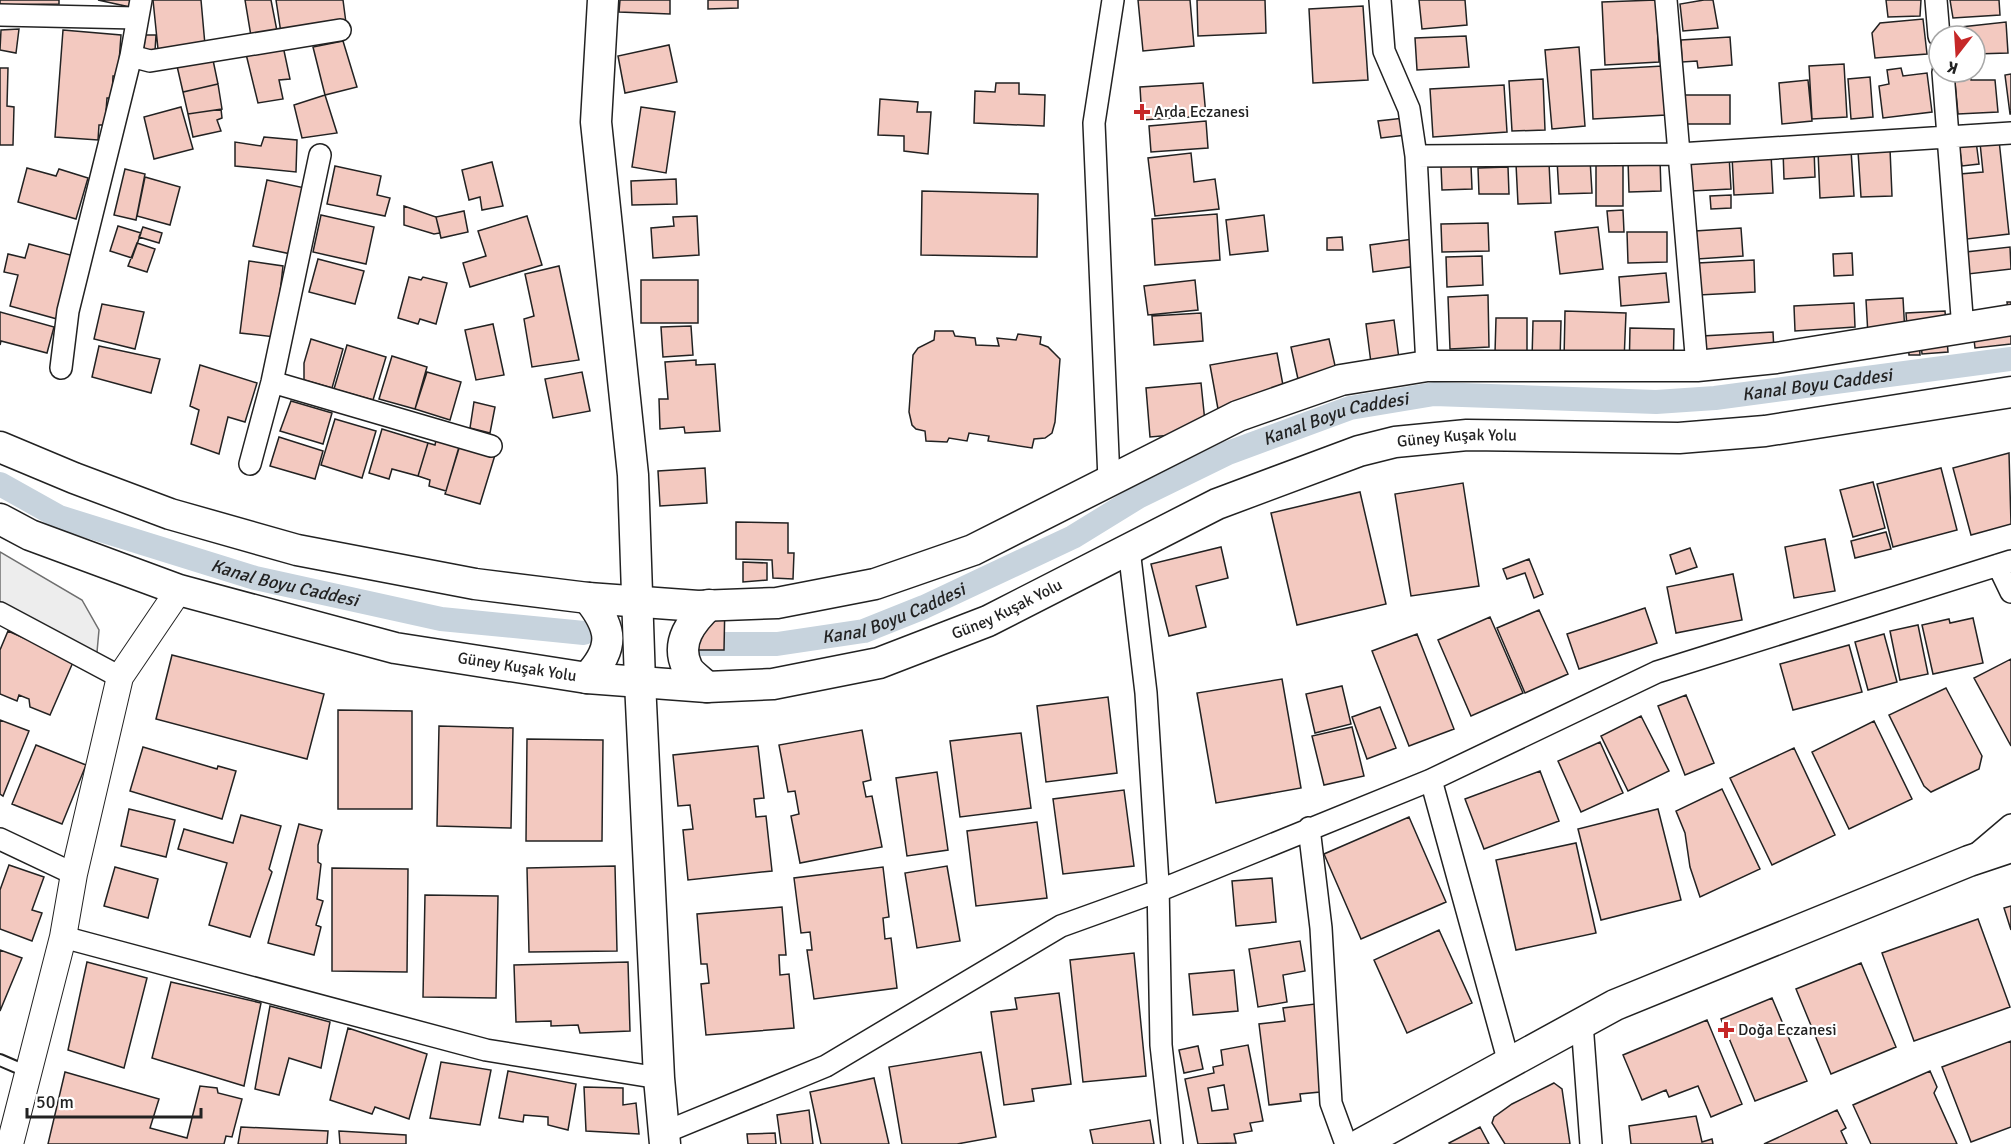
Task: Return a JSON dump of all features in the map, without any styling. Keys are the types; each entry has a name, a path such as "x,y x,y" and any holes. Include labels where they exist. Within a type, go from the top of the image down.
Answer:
{"main road":[{"path":"603,0 596,122 633,475 640,682 664,1139"},
{"path":"0,447 170,514 297,550 475,584 588,598 709,605 777,603 874,584 973,550 1238,416 1341,380 1427,366 1697,366 1776,358 2011,320"},
{"name":"Güney Kuşak Yolu","path":"0,519 30,536 179,590 395,648 586,678 707,687 773,684 879,663 988,621 1217,504 1359,451 1395,442 1467,435 1679,438 1765,431 2011,392"},
{"path":"586,678 601,662 608,640 603,617 588,598"},
{"path":"707,687 687,668 682,646 690,623 709,605"},
{"path":"1361,1144 1615,1005 1969,861 2011,848"}],"street":[{"path":"1109,480 1094,123 1113,0"},
{"path":"1380,0 1384,51 1409,109 1416,156 1427,366"},
{"path":"1666,0 1697,366"},
{"path":"1936,0 1938,24"},
{"path":"0,15 139,9 130,56 68,311 61,368"},
{"path":"130,56 150,62 340,30"},
{"path":"1944,84 1963,329"},
{"path":"1416,156 1679,154 1949,139 2011,133"},
{"path":"250,464 272,382 320,155"},
{"path":"272,382 491,446"},
{"path":"1129,549 1146,693 1158,891 1161,1045 1172,1144"},
{"path":"664,1139 826,1066 1061,926 1158,891 1431,780 1657,672 2004,563 2011,592"},
{"path":"10,1144 63,937 74,874 120,677 179,590"},
{"path":"0,614 120,677"},
{"path":"1431,780 1509,1063"},
{"path":"1969,861 2011,825"},
{"path":"1309,828 1321,928 1331,1103 1347,1144"},
{"path":"0,839 74,874"},
{"path":"63,937 486,1050 659,1078"},
{"path":"1582,1023 1591,1144"}],"lane":[{"path":"0,1060 28,1072"}],"shaded area":[{"path":"0,552 82,600 99,630 96,663 0,613"}],"building":[{"path":"0,0 59,0 59,4 0,5"},
{"path":"98,0 131,0 130,7"},
{"path":"153,0 201,0 205,45 158,49"},
{"path":"245,0 271,0 277,31 251,36"},
{"path":"276,0 343,0 346,23 281,33"},
{"path":"620,0 670,0 670,14 619,12"},
{"path":"708,0 738,0 738,8 708,9"},
{"path":"1138,0 1190,0 1194,46 1143,51"},
{"path":"1197,0 1265,0 1266,33 1198,36"},
{"path":"1419,0 1465,0 1467,25 1422,29"},
{"path":"1656,0 1659,62 1605,65 1602,2"},
{"path":"1713,0 1718,28 1683,31 1680,4"},
{"path":"1886,0 1921,0 1920,16 1888,17"},
{"path":"1950,0 1999,0 2000,15 1953,18"},
{"path":"1363,6 1368,80 1313,83 1309,9"},
{"path":"1923,19 1927,54 1875,58 1872,33 1880,23"},
{"path":"2006,22 2008,53 1987,54 1987,24"},
{"path":"19,29 16,53 0,50 1,30"},
{"path":"63,30 121,35 118,76 113,76 112,98 107,98 105,125 99,125 98,140 55,137"},
{"path":"145,35 156,35 155,51 144,50"},
{"path":"1466,36 1469,67 1417,70 1415,38"},
{"path":"1730,37 1732,65 1698,68 1697,61 1682,62 1681,40"},
{"path":"343,41 357,87 325,95 313,47"},
{"path":"669,45 677,82 625,93 618,56"},
{"path":"283,46 290,79 279,80 283,99 258,103 246,54"},
{"path":"1579,47 1585,126 1552,129 1545,50"},
{"path":"213,60 218,84 183,92 177,66"},
{"path":"1844,64 1847,117 1812,119 1809,66"},
{"path":"1663,66 1666,115 1593,119 1591,70"},
{"path":"0,68 8,68 7,106 14,107 13,145 0,145"},
{"path":"1901,68 1903,76 1927,73 1932,112 1883,118 1879,86 1889,84 1887,70"},
{"path":"2011,74 2011,114 2010,114 2005,75"},
{"path":"1870,77 1873,117 1851,119 1848,79"},
{"path":"1543,79 1545,130 1512,131 1509,81"},
{"path":"1808,80 1812,121 1782,124 1779,83"},
{"path":"1987,80 1995,80 1998,112 1958,114 1955,84 1987,84"},
{"path":"996,83 1019,83 1019,94 1045,95 1044,126 974,123 975,91 995,92"},
{"path":"1203,83 1206,116 1142,120 1140,87"},
{"path":"218,84 222,109 188,114 183,92"},
{"path":"1504,85 1507,132 1433,137 1430,89"},
{"path":"325,95 337,133 302,138 294,105"},
{"path":"1685,95 1730,95 1730,124 1685,124"},
{"path":"880,99 918,102 917,112 931,112 928,154 904,151 904,136 878,135"},
{"path":"181,107 193,149 154,159 144,117"},
{"path":"641,107 675,112 666,173 632,167"},
{"path":"221,109 222,118 217,120 221,131 193,137 188,114"},
{"path":"1404,118 1406,135 1381,138 1378,121"},
{"path":"1206,121 1208,148 1151,152 1149,126"},
{"path":"264,137 297,140 296,172 235,166 235,142 261,146"},
{"path":"1999,140 2009,234 1967,239 1960,174 1983,172 1980,143"},
{"path":"1976,141 1979,164 1962,166 1959,143"},
{"path":"1814,148 1815,177 1784,179 1783,150"},
{"path":"1890,149 1892,196 1861,197 1858,151"},
{"path":"1851,150 1854,196 1820,198 1818,151"},
{"path":"1191,153 1194,182 1215,179 1219,209 1155,216 1148,158"},
{"path":"1771,154 1773,193 1734,195 1732,156"},
{"path":"1729,155 1731,189 1691,191 1689,158"},
{"path":"1590,159 1592,193 1559,194 1557,160"},
{"path":"1660,159 1661,191 1629,192 1628,160"},
{"path":"1596,160 1623,160 1623,206 1596,206"},
{"path":"492,162 503,206 482,210 480,197 469,200 462,170"},
{"path":"1549,163 1551,203 1518,204 1516,164"},
{"path":"1471,165 1472,189 1442,190 1441,166"},
{"path":"335,166 381,176 377,195 390,198 385,216 327,204"},
{"path":"1508,167 1509,194 1479,194 1478,168"},
{"path":"27,168 56,176 59,169 88,178 76,219 18,202"},
{"path":"125,169 145,174 136,220 114,215"},
{"path":"145,177 180,187 170,225 137,216"},
{"path":"676,179 677,204 632,205 631,181"},
{"path":"267,180 305,188 291,254 253,246"},
{"path":"922,191 1038,194 1037,257 921,255"},
{"path":"1731,195 1731,208 1711,209 1710,196"},
{"path":"404,206 436,217 440,233 434,234 404,225"},
{"path":"1623,210 1624,232 1609,232 1607,211"},
{"path":"464,211 468,232 441,238 436,217"},
{"path":"1217,214 1220,260 1155,265 1152,219"},
{"path":"321,215 374,227 366,264 313,252"},
{"path":"1264,215 1268,251 1230,255 1226,220"},
{"path":"527,216 542,265 470,287 463,263 486,256 478,231"},
{"path":"697,216 699,255 653,258 651,228 674,226 673,217"},
{"path":"1488,223 1489,251 1442,252 1441,224"},
{"path":"118,226 141,233 132,258 110,251"},
{"path":"143,227 162,233 159,243 139,237"},
{"path":"1598,227 1603,269 1560,274 1555,232"},
{"path":"1741,228 1743,256 1697,259 1695,231"},
{"path":"1627,232 1667,232 1667,262 1628,263"},
{"path":"1342,237 1343,250 1327,250 1327,238"},
{"path":"1413,239 1417,266 1373,272 1370,245"},
{"path":"137,243 155,249 147,272 128,266"},
{"path":"29,244 74,256 57,319 10,306 18,275 4,272 8,254 25,258"},
{"path":"2010,247 2011,269 1968,274 1966,252"},
{"path":"1852,253 1853,275 1834,276 1833,254"},
{"path":"1482,256 1483,285 1447,287 1446,257"},
{"path":"318,259 364,271 355,304 309,292"},
{"path":"1754,260 1755,292 1699,295 1698,263"},
{"path":"249,261 283,266 275,337 240,333"},
{"path":"559,266 579,360 532,367 524,319 534,316 525,274"},
{"path":"1666,273 1669,302 1621,306 1619,277"},
{"path":"409,277 421,280 423,277 447,283 436,324 420,319 418,324 398,318"},
{"path":"641,280 698,280 698,323 641,323"},
{"path":"1195,280 1198,310 1148,315 1144,286"},
{"path":"1488,295 1489,347 1450,349 1448,297"},
{"path":"1903,298 1906,351 1869,353 1866,300"},
{"path":"2007,302 2011,302 2011,344 1975,348 1971,314 2008,310"},
{"path":"1854,303 1855,327 1795,331 1794,306"},
{"path":"102,304 144,312 135,349 94,339"},
{"path":"1565,311 1626,313 1624,361 1564,360"},
{"path":"1945,311 1947,337 1919,339 1920,355 1909,355 1906,313"},
{"path":"0,312 54,327 47,353 1,341 0,345"},
{"path":"1201,313 1203,341 1154,345 1152,316"},
{"path":"1496,318 1527,318 1527,353 1495,353"},
{"path":"1394,320 1399,359 1371,363 1366,324"},
{"path":"1533,321 1561,321 1560,360 1532,359"},
{"path":"493,324 504,375 476,380 465,330"},
{"path":"691,326 693,355 663,357 661,327"},
{"path":"1630,328 1674,329 1673,376 1629,375"},
{"path":"935,331 953,331 955,336 975,338 976,345 999,346 997,338 1016,340 1018,334 1041,337 1040,344 1048,347 1060,359 1055,422 1052,433 1045,438 1034,439 1032,448 988,441 989,436 969,433 967,441 949,438 947,442 926,441 925,431 916,429 912,425 909,412 913,355 918,348 934,340"},
{"path":"1773,332 1775,371 1705,374 1702,336"},
{"path":"311,339 343,349 332,388 304,380 304,363"},
{"path":"1329,339 1336,370 1298,379 1291,347"},
{"path":"1947,340 1948,352 1922,354 1921,342"},
{"path":"347,345 386,357 373,400 334,389"},
{"path":"99,346 160,359 151,393 92,377"},
{"path":"1277,353 1285,396 1218,409 1210,365"},
{"path":"392,356 427,367 415,409 379,399"},
{"path":"696,360 696,365 715,364 720,431 685,433 684,427 660,429 659,399 668,399 665,362"},
{"path":"200,365 257,383 245,422 228,417 219,454 191,444 199,410 190,406"},
{"path":"427,372 461,382 450,420 415,409"},
{"path":"582,372 590,411 553,418 545,379"},
{"path":"1201,383 1206,432 1150,437 1146,388"},
{"path":"291,401 332,413 323,444 280,431"},
{"path":"474,402 495,407 490,433 470,428"},
{"path":"335,419 376,431 362,478 321,465"},
{"path":"382,429 428,443 418,476 392,469 389,479 369,473"},
{"path":"279,437 323,451 315,479 270,466"},
{"path":"436,440 459,447 446,491 429,486 430,480 418,476 428,443 435,445"},
{"path":"460,445 495,455 480,504 445,494"},
{"path":"2009,453 2011,524 1971,535 1953,468"},
{"path":"705,468 707,503 660,506 658,471"},
{"path":"1941,468 1957,530 1893,547 1877,484"},
{"path":"1873,482 1885,528 1853,537 1840,490"},
{"path":"1463,483 1479,586 1411,596 1395,494"},
{"path":"1360,492 1386,604 1297,625 1271,513"},
{"path":"736,522 788,523 788,553 794,553 793,579 773,578 772,560 736,559"},
{"path":"1886,532 1891,549 1855,558 1851,541"},
{"path":"1825,539 1835,591 1794,598 1785,547"},
{"path":"1221,547 1228,578 1196,586 1206,627 1169,636 1151,564"},
{"path":"1690,548 1697,567 1676,574 1670,555"},
{"path":"1529,559 1543,594 1534,598 1525,573 1507,579 1503,569"},
{"path":"743,562 767,563 767,580 743,582"},
{"path":"1733,574 1742,620 1676,633 1667,587"},
{"path":"725,600 724,650 687,650"},
{"path":"1645,608 1657,643 1579,669 1567,634"},
{"path":"1539,610 1568,674 1525,693 1497,628"},
{"path":"1490,617 1523,693 1471,716 1438,640"},
{"path":"1973,618 1983,663 1933,674 1922,625 1949,619 1950,623"},
{"path":"1918,625 1928,674 1900,680 1890,631"},
{"path":"8,631 74,660 50,715 30,707 29,699 19,695 17,701 0,694 0,650"},
{"path":"1417,634 1454,729 1409,746 1372,651"},
{"path":"1884,634 1897,682 1868,690 1855,642"},
{"path":"1849,645 1862,692 1793,710 1780,664"},
{"path":"172,655 324,694 307,759 156,719"},
{"path":"2011,659 2011,746 1974,678"},
{"path":"1282,679 1301,788 1216,803 1197,693"},
{"path":"1342,686 1351,724 1315,733 1306,694"},
{"path":"1946,688 1982,756 1979,769 1931,792 1924,786 1889,715"},
{"path":"1686,695 1714,763 1685,775 1658,706"},
{"path":"1108,697 1117,773 1046,782 1037,706"},
{"path":"1380,707 1396,748 1367,759 1352,717"},
{"path":"338,710 412,711 412,809 338,809"},
{"path":"1641,716 1669,771 1628,791 1601,736"},
{"path":"0,720 29,731 3,796 0,794"},
{"path":"1874,721 1912,799 1849,829 1812,752"},
{"path":"439,726 513,728 511,828 437,826"},
{"path":"1352,727 1364,776 1324,785 1312,736"},
{"path":"862,730 871,780 863,782 866,797 872,796 882,847 800,863 791,816 799,814 795,791 788,792 779,745"},
{"path":"1021,733 1031,808 960,817 950,741"},
{"path":"527,739 603,740 602,841 526,841"},
{"path":"1600,742 1623,793 1581,812 1558,761"},
{"path":"36,745 86,765 62,824 12,804"},
{"path":"758,746 764,798 754,799 756,817 766,816 772,871 688,880 683,830 693,829 690,805 678,806 673,755"},
{"path":"143,747 217,769 218,766 236,771 222,819 130,791"},
{"path":"1794,748 1835,835 1772,865 1730,778"},
{"path":"1540,771 1559,821 1484,849 1465,799"},
{"path":"937,772 948,850 907,856 896,778"},
{"path":"1722,789 1760,869 1700,897 1690,867 1685,833 1676,811"},
{"path":"1124,790 1134,866 1063,874 1053,799"},
{"path":"129,809 175,820 166,857 121,846"},
{"path":"1658,809 1681,900 1601,920 1578,829"},
{"path":"241,815 281,826 269,869 272,872 250,937 209,925 227,863 178,849 184,829 233,843"},
{"path":"1409,817 1446,902 1361,939 1324,854"},
{"path":"1037,822 1047,898 976,906 967,831"},
{"path":"299,824 322,830 318,845 318,862 321,864 317,899 323,901 316,925 321,927 314,955 268,943"},
{"path":"1576,843 1596,933 1516,950 1496,860"},
{"path":"9,865 44,877 32,910 42,913 32,941 0,929 0,890"},
{"path":"615,866 617,951 529,952 527,868"},
{"path":"947,866 960,941 917,948 905,873"},
{"path":"115,867 158,879 148,918 104,906"},
{"path":"883,867 889,917 883,918 885,939 891,938 897,988 814,999 807,950 812,950 810,932 801,933 794,878"},
{"path":"332,868 408,869 407,972 332,971"},
{"path":"1272,878 1276,922 1236,926 1232,881"},
{"path":"425,895 498,896 496,998 423,997"},
{"path":"2011,906 2011,930 2004,908"},
{"path":"782,907 786,955 779,955 780,975 789,974 794,1028 706,1035 701,984 709,983 707,964 701,964 697,914"},
{"path":"1978,919 2010,1007 1914,1041 1882,953"},
{"path":"1439,930 1472,1003 1407,1033 1374,960"},
{"path":"1300,941 1305,971 1283,975 1287,1002 1258,1007 1249,949"},
{"path":"0,950 22,958 0,1011"},
{"path":"1134,953 1146,1076 1083,1082 1070,960"},
{"path":"87,962 147,978 124,1068 68,1050"},
{"path":"628,962 630,1031 580,1033 578,1025 551,1026 551,1021 516,1022 514,965"},
{"path":"1861,963 1896,1047 1831,1074 1796,989"},
{"path":"1234,970 1238,1011 1193,1015 1189,974"},
{"path":"171,982 261,1003 244,1086 152,1058"},
{"path":"1059,993 1071,1084 1032,1089 1034,1101 1004,1105 991,1012 1017,1009 1015,998"},
{"path":"1772,998 1807,1081 1755,1101 1721,1019"},
{"path":"1315,1004 1325,1080 1319,1081 1320,1092 1300,1094 1301,1101 1269,1105 1259,1024 1285,1021 1283,1008"},
{"path":"270,1006 330,1022 321,1068 289,1058 279,1095 255,1089"},
{"path":"1707,1020 1742,1104 1711,1117 1698,1086 1669,1097 1666,1090 1642,1100 1623,1055"},
{"path":"348,1028 427,1054 409,1119 375,1107 372,1114 330,1100"},
{"path":"2011,1041 2011,1127 1971,1142 1942,1067"},
{"path":"1248,1045 1263,1121 1250,1123 1252,1131 1234,1134 1236,1143 1198,1144 1185,1079 1214,1073 1213,1067 1223,1065 1221,1050","holes":["1224,1085 1228,1109 1212,1111 1208,1088"]},
{"path":"1198,1046 1203,1069 1184,1073 1179,1050"},
{"path":"981,1052 996,1137 957,1144 902,1144 889,1067"},
{"path":"441,1062 491,1070 480,1125 430,1118"},
{"path":"508,1071 576,1084 568,1130 548,1125 548,1117 524,1115 523,1122 499,1118"},
{"path":"1930,1071 1937,1087 1934,1093 1957,1144 1871,1144 1853,1105"},
{"path":"65,1072 159,1099 150,1128 187,1138 200,1086 217,1088 218,1093 242,1099 232,1137 226,1136 224,1144 48,1144"},
{"path":"874,1078 889,1144 821,1144 810,1092"},
{"path":"1554,1083 1562,1089 1570,1144 1505,1144 1492,1123 1494,1117 1512,1104"},
{"path":"584,1087 623,1088 623,1105 636,1103 639,1134 586,1131"},
{"path":"809,1110 813,1144 781,1144 777,1115"},
{"path":"1837,1110 1846,1128 1841,1131 1847,1144 1764,1144"},
{"path":"1696,1116 1702,1142 1712,1139 1713,1144 1631,1144 1629,1126"},
{"path":"1150,1120 1154,1144 1093,1144 1090,1130"},
{"path":"241,1127 328,1131 327,1144 238,1144"},
{"path":"1480,1127 1489,1144 1449,1143"},
{"path":"339,1131 406,1135 406,1144 340,1144"},
{"path":"775,1133 776,1144 748,1144 747,1134"}],"waterway":[{"name":"Kanal Boyu Caddesi","path":"702,644 777,644 864,631 924,607 1073,537 1138,497 1228,453 1350,408 1434,394 1656,402 1715,398 2011,359"},
{"name":"Kanal Boyu Caddesi","path":"0,484 59,517 255,578 441,619 584,633"}],"place":[{"name":"Arda Eczanesi","path":"1142,112"},
{"name":"Doğa Eczanesi","path":"1726,1030"}]}
